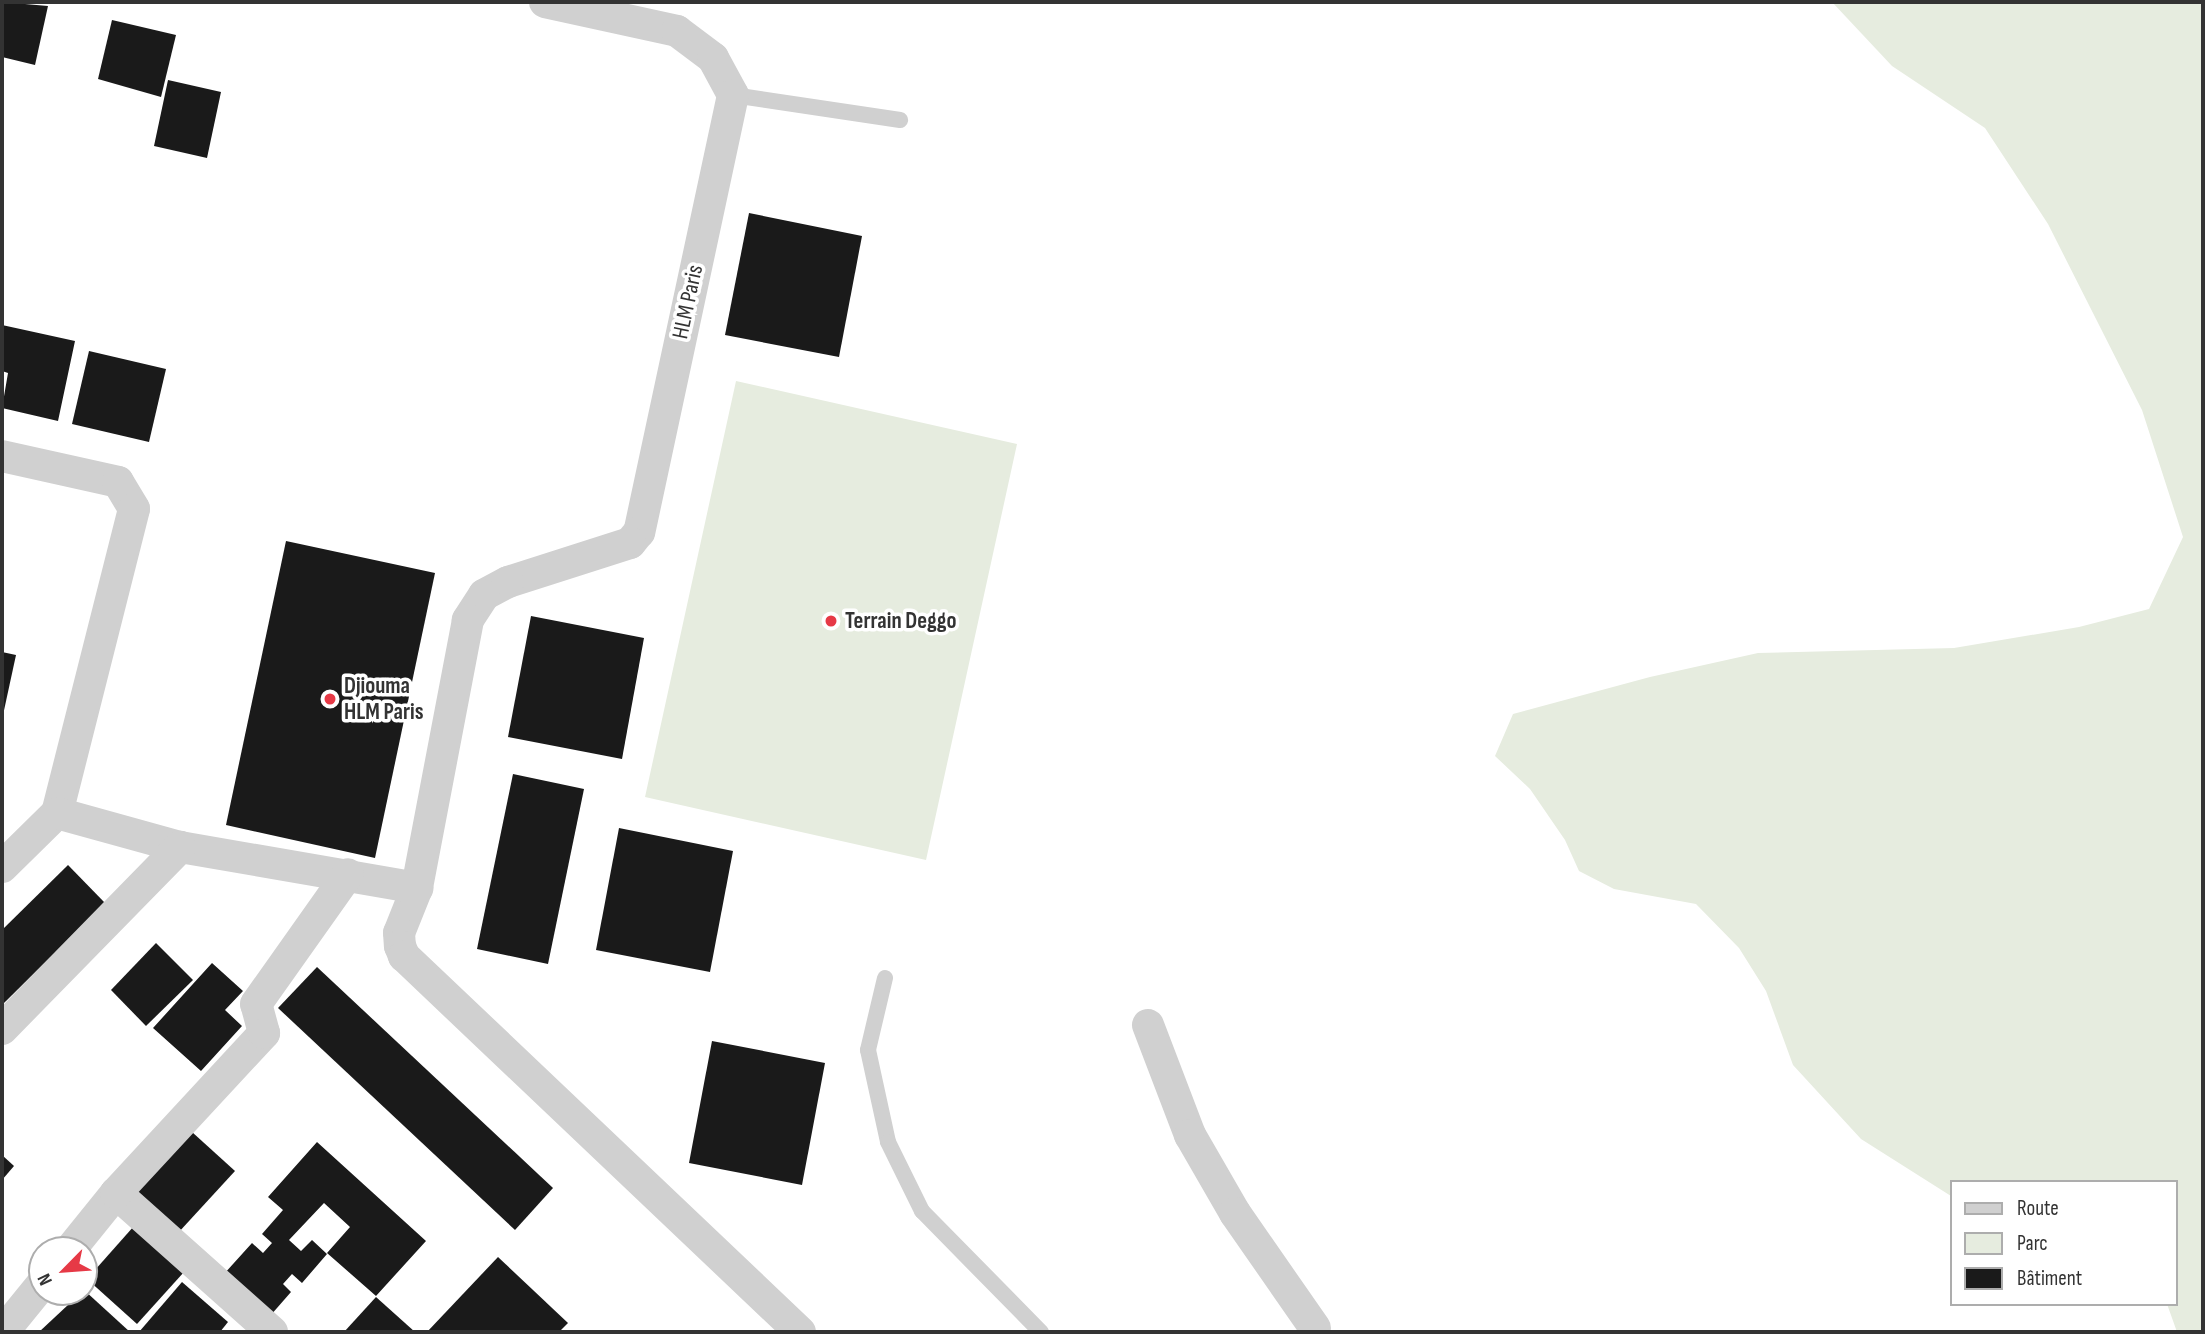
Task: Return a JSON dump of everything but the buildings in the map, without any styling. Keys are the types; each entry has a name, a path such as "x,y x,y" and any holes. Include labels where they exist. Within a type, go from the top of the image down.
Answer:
{"street":[{"path":"545,2 677,31 713,58 733,95"},
{"name":"HLM Paris","path":"417,888 468,620 485,595 508,582 630,543 639,532 733,95"},
{"path":"2,456 118,482 134,509 57,813 2,867"},
{"path":"57,813 180,847 417,888 399,933 404,956 800,1332"},
{"path":"2,1029 180,847"},
{"path":"81,1236 116,1193 264,1033 256,1004 348,874"},
{"path":"1148,1025 1190,1135 1235,1213 1312,1331"},
{"path":"116,1193 272,1332"},
{"path":"3,1332 28,1301"}],"lane":[{"path":"733,95 900,120"},
{"path":"884,978 868,1050 888,1142 922,1211 1041,1332"}],"green space":[{"path":"1832,2 2203,2 2203,1332 2177,1332 2168,1306 2177,1306 2177,1180 1950,1180 1950,1195 1861,1139 1793,1065 1766,991 1739,948 1696,904 1614,889 1579,871 1565,840 1530,789 1495,756 1513,714 1650,677 1758,653 1954,648 2079,627 2149,609 2183,537 2142,410 2048,224 1985,128 1892,66"},
{"name":"Terrain Deggo","path":"736,381 1017,444 926,860 645,797"}],"place":[{"name":"Terrain Deggo","path":"831,621"},
{"name":"Djiouma HLM Paris","path":"330,699"}]}
